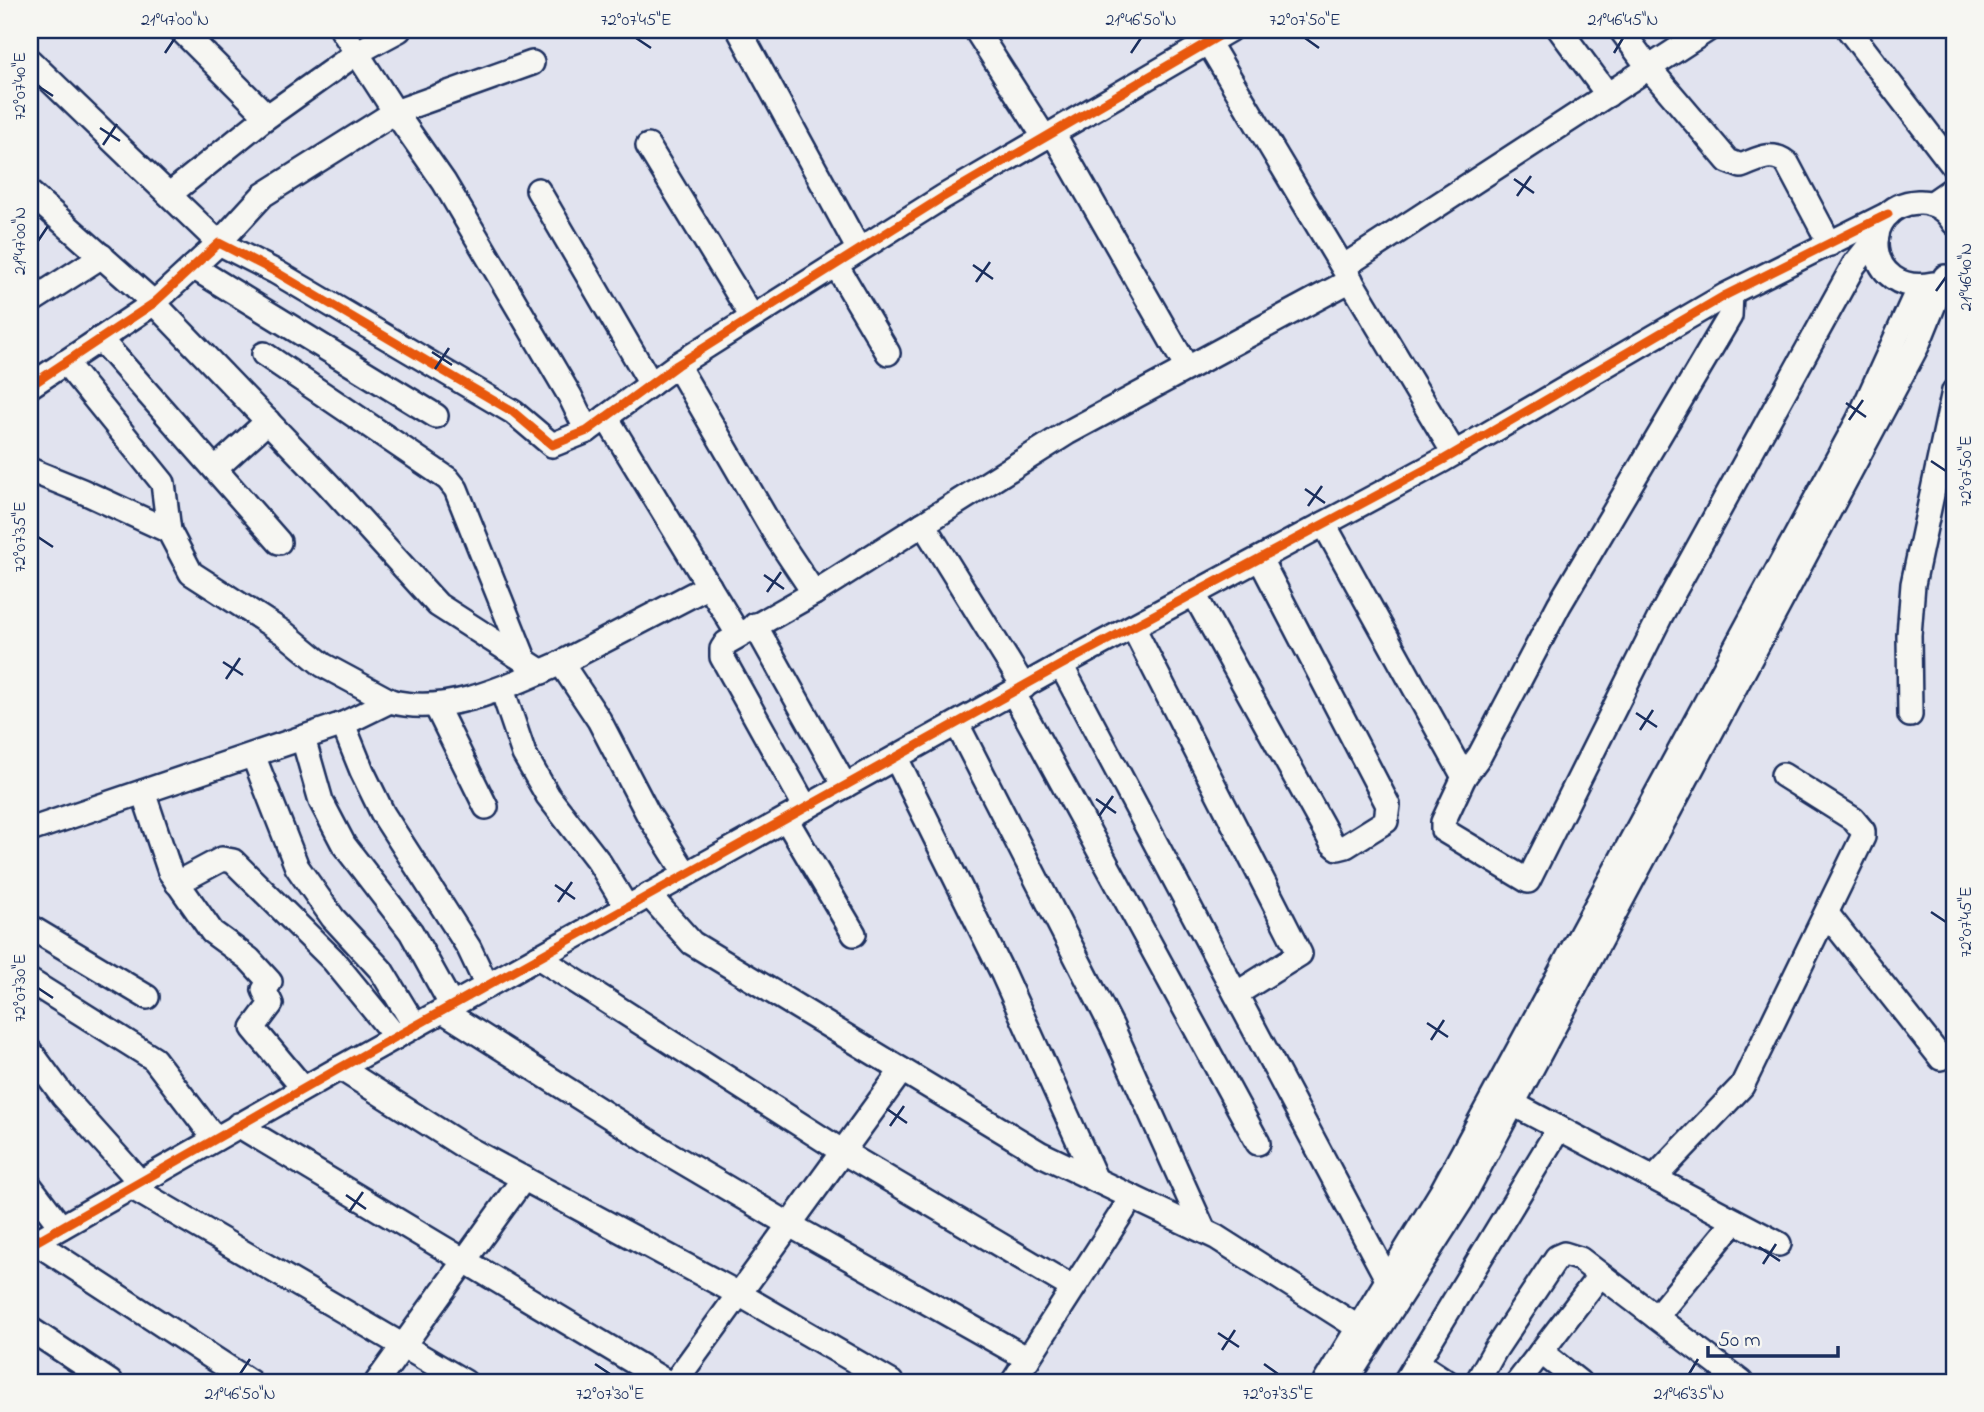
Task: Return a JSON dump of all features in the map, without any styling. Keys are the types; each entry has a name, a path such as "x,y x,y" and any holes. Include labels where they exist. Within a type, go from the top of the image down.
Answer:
{"street":[{"path":"181,30 267,116"},
{"path":"342,30 444,182 570,396 587,431"},
{"path":"170,194 267,116 358,52 399,30"},
{"path":"739,30 859,250"},
{"path":"976,30 1049,135 1187,368"},
{"path":"1560,30 1608,95"},
{"path":"1621,30 1649,68 1728,161 1741,166 1768,156 1776,156 1787,163 1830,244"},
{"path":"806,808 722,657 722,649 726,643 814,593 1068,433 1187,368 1347,274 1707,30"},
{"path":"1849,30 1954,167"},
{"path":"30,61 219,243 276,272 513,412 552,445 587,431 677,365 943,197 1219,34 1347,274 1454,453"},
{"path":"30,386 154,303 219,243 263,195 395,112 532,63"},
{"path":"648,146 752,317"},
{"path":"1931,204 1954,188"},
{"path":"538,190 652,384"},
{"path":"30,193 154,303 329,485 438,606 543,665 598,720 648,814 686,874"},
{"path":"250,1382 32,1244 303,1088 1061,665 1454,453 1731,293 1909,203 1937,206 1953,218"},
{"path":"1888,214 1878,229 1877,257 1883,269 1893,279 1905,285 1919,287 1933,284 1952,269"},
{"path":"1731,293 1730,317 1566,594 1480,755 1464,776 1443,822 1443,830 1528,881 1660,617 1854,265 1877,236"},
{"path":"30,302 102,256"},
{"path":"836,265 888,353"},
{"path":"193,267 436,416"},
{"path":"1345,1382 1429,1216 1504,1099 1917,346 1952,269"},
{"path":"1504,1099 1858,421 1919,287"},
{"path":"100,339 279,542"},
{"path":"264,354 448,479 456,489 543,665"},
{"path":"65,362 163,483 169,531 191,573 284,633 323,665 390,701 436,706 502,689 543,665 709,586"},
{"path":"677,365 778,539 814,593"},
{"path":"1910,715 1909,635 1913,584 1954,391"},
{"path":"606,417 709,586 747,629 845,786"},
{"path":"215,469 268,421"},
{"path":"30,470 169,531"},
{"path":"923,524 1018,690 1258,1143"},
{"path":"1324,524 1464,776"},
{"path":"1194,594 1332,844 1338,848 1346,846 1386,821 1388,805 1260,559"},
{"path":"1133,627 1300,954 1236,994"},
{"path":"1061,665 1393,1291"},
{"path":"502,689 524,754 548,796 599,862 627,908"},
{"path":"30,830 344,724 390,701"},
{"path":"436,706 486,807"},
{"path":"344,724 362,771 383,814 469,948 487,986"},
{"path":"957,724 1112,1027 1204,1231"},
{"path":"303,738 321,801 344,845 411,932 447,1008 661,1149 1028,1359"},
{"path":"253,755 297,867 333,918 381,970 406,1031"},
{"path":"896,758 1003,974 1096,1180"},
{"path":"1654,1178 1742,1086 1863,837 1863,831 1853,819 1783,775"},
{"path":"143,792 170,872 177,883 212,932 249,958 270,982 264,990 271,1004 253,1028 303,1088"},
{"path":"786,819 854,934"},
{"path":"177,883 222,859 233,861 406,1031"},
{"path":"649,895 692,943 1041,1154 1204,1231 1359,1328"},
{"path":"1827,914 1941,1058"},
{"path":"30,927 148,997"},
{"path":"538,957 843,1152 1073,1288"},
{"path":"30,981 154,1059 215,1139"},
{"path":"30,1051 135,1184 465,1382"},
{"path":"340,1068 466,1147 739,1294 891,1382"},
{"path":"676,1382 902,1070"},
{"path":"1504,1099 1779,1244"},
{"path":"238,1125 667,1382"},
{"path":"1447,1382 1411,1373 1559,1128"},
{"path":"377,1382 524,1178"},
{"path":"30,1186 61,1227"},
{"path":"1013,1382 1132,1197"},
{"path":"1656,1317 1735,1221"},
{"path":"1477,1382 1557,1257 1564,1254 1573,1256 1600,1275 1741,1382"},
{"path":"1518,1382 1600,1275"},
{"path":"1325,1382 1359,1328 1393,1291"},
{"path":"30,1329 110,1382"},
{"path":"1541,1352 1579,1382"}],"cycle path":[{"path":"30,386 154,303 219,243 276,272 513,412 552,445 587,431 677,365 943,197 1229,30"},
{"path":"30,1245 340,1068 1061,665 1443,460 1726,295 1888,214"}]}
